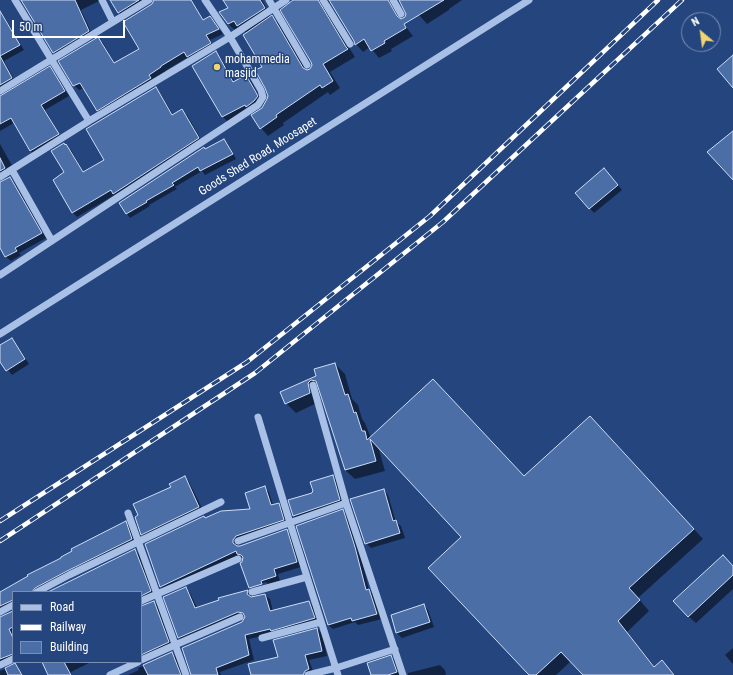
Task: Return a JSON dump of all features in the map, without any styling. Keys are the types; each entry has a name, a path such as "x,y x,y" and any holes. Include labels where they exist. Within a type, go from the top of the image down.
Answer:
{"street":[{"path":"14,0 89,121"},
{"path":"102,0 113,22"},
{"path":"0,91 148,0"},
{"path":"0,275 258,105 263,97 261,90 230,37 205,0"},
{"path":"269,0 308,65"},
{"path":"0,178 89,121 230,37 286,0"},
{"path":"323,0 350,44"},
{"path":"393,0 401,14"},
{"name":"Goods Shed Road, Moosapet","path":"0,334 529,0"},
{"path":"12,170 52,241"},
{"path":"313,385 346,503 403,675"},
{"path":"258,417 337,672"},
{"path":"39,591 138,541 221,502"},
{"path":"238,541 346,503"},
{"path":"128,513 186,675"},
{"path":"142,601 238,559"},
{"path":"252,592 307,576"},
{"path":"0,612 12,606"},
{"path":"142,660 240,617"},
{"path":"262,638 321,622"},
{"path":"308,675 337,672 395,649"},
{"path":"0,665 12,659"},
{"path":"110,675 136,663"}],"building":[{"path":"21,0 75,0 89,31 53,53"},
{"path":"110,0 139,0 118,13"},
{"path":"154,0 191,0 203,20 210,16 219,29 206,35 211,43 187,57 184,52 149,75 151,78 97,111 80,83 73,86 58,61 98,37 114,63 139,49 123,22 152,4"},
{"path":"223,0 260,0 265,8 237,26 234,21 228,24 219,12 228,8"},
{"path":"293,0 318,0 348,49 323,64 333,81 322,88 320,85 276,115 277,117 260,129 251,115 262,108 268,96 255,70 262,67 243,35 272,15 303,68 307,70 310,69 312,65 311,62 280,10"},
{"path":"329,0 388,0 397,16 401,19 405,17 406,14 399,0 444,0 404,24 406,28 384,41 385,43 371,51 364,39 355,45"},
{"path":"0,11 20,45 0,56"},
{"path":"216,51 233,82 246,75 258,96 246,107 245,105 222,117 192,66"},
{"path":"733,55 733,88 717,69"},
{"path":"0,56 12,78 0,85"},
{"path":"50,66 65,91 41,105 59,134 30,151 11,118 0,124 0,96"},
{"path":"156,87 172,115 182,109 199,138 113,194 111,190 72,213 53,180 64,172 51,151 64,143 65,145 66,144 83,172 104,160 86,129"},
{"path":"733,131 733,180 707,152"},
{"path":"224,139 233,154 200,171 198,167 172,183 174,185 126,214 119,203 204,147 205,149"},
{"path":"0,158 5,168 0,171"},
{"path":"604,168 618,185 589,209 575,193"},
{"path":"10,177 42,233 15,248 17,251 5,257 0,248 0,182"},
{"path":"12,338 25,359 6,371 0,362 0,345"},
{"path":"335,363 345,395 348,394 354,413 356,412 362,431 365,431 367,440 433,379 524,476 590,416 694,529 629,588 640,600 618,621 654,667 662,660 674,675 583,675 561,652 536,675 529,675 428,568 461,537 370,439 376,461 345,470 316,381 311,380 308,383 310,393 285,404 280,392 316,376 314,369"},
{"path":"333,475 340,500 293,516 288,500 312,493 313,491 310,482"},
{"path":"185,476 199,507 141,535 135,517 138,515 133,504 171,487 169,484"},
{"path":"265,486 271,505 279,503 284,520 236,536 233,543 240,546 287,529 297,562 274,569 276,576 261,581 262,584 249,588 240,563 242,562 243,557 237,554 236,551 160,587 145,544 204,516 205,518 221,511 250,509 245,493"},
{"path":"384,489 393,521 396,520 400,533 365,544 350,499"},
{"path":"343,509 366,590 369,589 377,614 352,621 351,618 328,625 296,526"},
{"path":"126,521 132,539 67,571 35,588 33,591 12,591 12,600 0,606 0,592 28,576 27,575 61,558 72,551 71,549"},
{"path":"135,549 151,591 142,596 142,591 50,591"},
{"path":"723,555 733,566 733,575 688,617 673,601"},
{"path":"186,587 195,608 219,600 218,598 248,590 247,594 251,597 265,594 270,611 309,601 315,618 271,631 270,629 245,635 249,655 216,668 218,675 191,675 182,648 242,622 245,617 243,613 238,612 178,638 163,597"},
{"path":"154,601 169,642 142,655 142,606"},
{"path":"424,604 430,622 396,633 391,615"},
{"path":"12,611 12,628 9,629 12,636 12,654 0,659 0,617"},
{"path":"317,628 322,651 305,655 309,669 305,671 303,675 251,675 248,664 278,657 273,640"},
{"path":"172,652 181,675 148,675 143,665"},
{"path":"391,655 397,672 388,675 371,675 367,663"},
{"path":"15,663 22,675 8,675 5,668"},
{"path":"42,663 65,663 71,675 48,675"}],"railway":[{"path":"0,521 247,362 430,216 658,0"},
{"path":"0,541 255,373 443,222 682,0"}],"place":[{"name":"mohammedia masjid","path":"217,67"}]}
